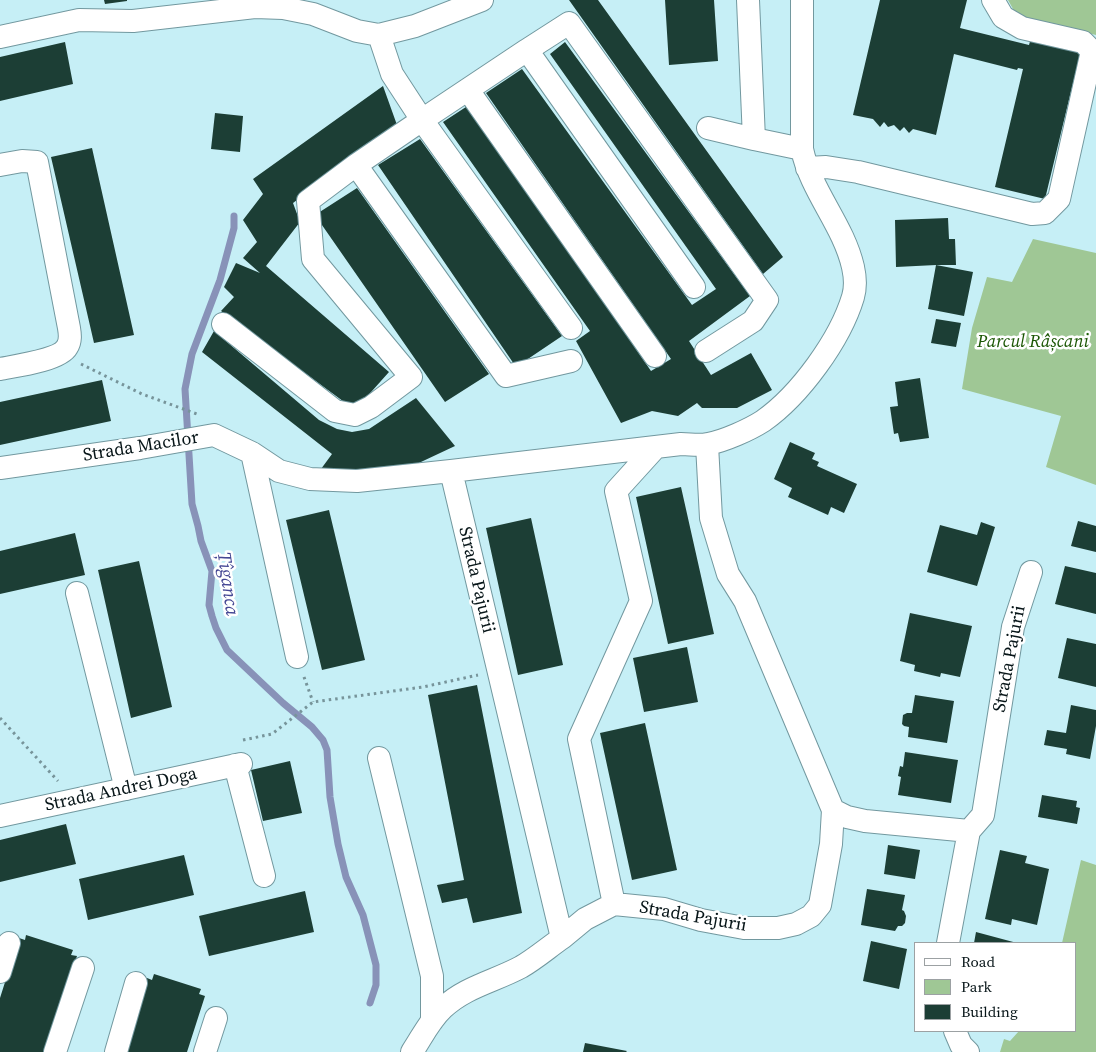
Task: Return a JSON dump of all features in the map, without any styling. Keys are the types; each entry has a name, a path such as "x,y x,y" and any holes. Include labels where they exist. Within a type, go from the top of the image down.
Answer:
{"street":[{"path":"0,37 79,20 133,21 255,7 282,8 313,14 357,31 379,35 415,26 482,0"},
{"path":"748,0 754,139"},
{"path":"451,471 681,444 707,445 736,435 762,422 787,401 831,345 843,323 854,296 855,281 846,243 807,167 802,0"},
{"path":"708,128 754,139 807,167 826,167 858,172 1032,214 1045,213 1059,200 1092,51 1083,42 1022,28 1003,17 993,0"},
{"path":"224,324 335,411 355,415 371,407 410,377 313,258 308,201 356,165 569,23 767,300 753,321 706,351"},
{"path":"379,35 392,74 422,120 571,328"},
{"path":"527,50 694,287"},
{"path":"468,90 655,356"},
{"path":"0,165 22,161 37,162 70,338 67,348 49,359 0,369"},
{"path":"356,165 506,376 571,361"},
{"name":"Strada Macilor","path":"0,468 140,448 214,435 252,453 279,471 310,480 357,481 451,471"},
{"name":"Strada Pajurii","path":"412,1052 432,1021 456,997 484,982 522,966 585,919 614,904 664,909 701,920 744,928 778,928 796,924 810,916 820,905 831,844 833,810 745,601 728,574 711,518 707,445"},
{"path":"614,904 579,739 641,601 616,491 655,448"},
{"path":"252,453 297,657"},
{"name":"Strada Pajurii","path":"451,471 562,938"},
{"name":"Strada Pajurii","path":"948,942 969,831 982,815 1013,627 1030,572"},
{"path":"77,593 126,789"},
{"path":"379,758 432,976 432,1021"},
{"name":"Strada Andrei Doga","path":"0,816 238,765 264,876"},
{"path":"833,810 847,817 865,821 969,831"},
{"path":"0,972 9,943"},
{"path":"55,1052 83,968"},
{"path":"116,1052 136,983"},
{"path":"205,1052 216,1018"},
{"path":"955,1032 961,1045 968,1052"}],"path":[{"path":"60,354 142,394 181,409"},
{"path":"272,734 313,702 423,686 498,670"},
{"path":"0,718 76,800"}],"green space":[{"path":"1008,0 1096,0 1096,35 1017,16"},
{"name":"Parcul Râșcani","path":"1033,239 1096,253 1096,485 1046,467 1061,416 962,389 972,328 987,277 1012,282"},
{"path":"1081,860 1096,865 1096,1052 1000,1052 1004,1039 1010,1041 1018,1032 1076,1032 1076,942 1062,942"}],"building":[{"path":"104,0 127,0 127,1 105,4"},
{"path":"569,0 598,0 783,257 763,274"},
{"path":"665,0 714,0 718,61 669,65"},
{"path":"880,0 967,0 960,28 1029,45 1031,38 1081,50 1045,199 995,187 1023,69 1018,68 1017,70 954,54 936,135 913,129 909,133 904,127 900,131 894,125 888,127 884,122 880,127 873,119 853,115"},
{"path":"65,42 73,84 0,101 0,57"},
{"path":"565,42 750,296 689,341 711,375 751,353 772,390 737,408 702,408 697,403 678,416 652,411 621,423 576,341 590,331 443,122 469,105 651,371 671,359 486,93 522,69 692,305 716,289 550,54"},
{"path":"383,86 397,125 293,203 300,222 266,266 389,372 355,410 221,311 234,297 224,287 236,263 260,273 243,258 257,242 243,220 263,194 253,179"},
{"path":"215,113 243,116 240,152 211,149"},
{"path":"420,139 562,336 516,367 378,165"},
{"path":"92,148 134,335 94,343 51,157"},
{"path":"357,188 489,374 445,402 315,215"},
{"path":"948,218 949,239 955,239 956,265 896,267 895,220"},
{"path":"936,265 973,272 964,316 928,309"},
{"path":"936,319 961,323 956,347 931,343"},
{"path":"214,331 319,420 337,429 352,432 369,429 416,398 455,446 406,469 321,469 332,454 202,352"},
{"path":"920,378 929,438 900,442 898,433 894,434 890,407 898,406 895,382"},
{"path":"102,380 111,421 0,445 0,402"},
{"path":"790,442 815,453 812,459 819,462 817,466 857,484 844,513 831,507 828,515 788,497 792,488 774,479"},
{"path":"681,487 714,634 668,644 636,497"},
{"path":"329,510 365,660 322,670 286,520"},
{"path":"531,518 563,665 518,675 486,528"},
{"path":"1078,521 1096,526 1096,552 1071,546"},
{"path":"981,522 995,527 977,586 927,572 940,525 977,535"},
{"path":"75,533 85,575 0,594 0,551"},
{"path":"139,561 172,707 131,718 98,570"},
{"path":"1065,566 1096,573 1096,614 1055,604"},
{"path":"910,613 972,626 960,677 941,673 940,677 914,671 915,665 900,661"},
{"path":"1067,638 1096,644 1096,687 1058,678"},
{"path":"687,647 698,702 644,712 633,658"},
{"path":"477,685 522,913 473,923 467,898 442,903 437,885 464,880 428,695"},
{"path":"915,695 954,701 947,743 908,737 909,727 902,724 903,715 912,713"},
{"path":"1071,705 1096,710 1096,726 1090,759 1066,754 1067,749 1044,745 1047,730 1066,733"},
{"path":"645,723 677,870 632,880 600,733"},
{"path":"905,752 958,760 951,803 898,795 901,777 898,776 900,766 903,767"},
{"path":"290,761 302,813 263,821 251,770"},
{"path":"1042,795 1077,801 1076,807 1080,808 1077,824 1038,817"},
{"path":"66,824 76,864 0,882 0,840"},
{"path":"888,845 920,850 915,879 884,874"},
{"path":"1000,850 1027,856 1025,863 1049,869 1037,925 1012,919 1011,925 985,919"},
{"path":"184,855 194,895 88,920 79,879"},
{"path":"867,889 905,895 902,910 906,916 905,923 902,926 898,926 895,931 861,925"},
{"path":"305,891 314,932 209,956 199,916"},
{"path":"976,932 1013,942 974,942"},
{"path":"26,935 73,950 71,955 77,956 46,1052 0,1052 0,998 19,938 25,940"},
{"path":"871,941 907,949 899,989 863,981"},
{"path":"154,974 201,989 199,994 205,996 187,1052 123,1052 147,978 152,980"},
{"path":"585,1043 627,1051 583,1052"}],"waterway":[{"name":"Țîganca","path":"234,216 234,228 220,280 192,354 185,389 192,504 201,541 212,571 209,605 216,628 227,650 283,703 312,727 323,740 327,750 330,797 338,844 346,877 363,915 376,965 376,985 370,1003"}]}
